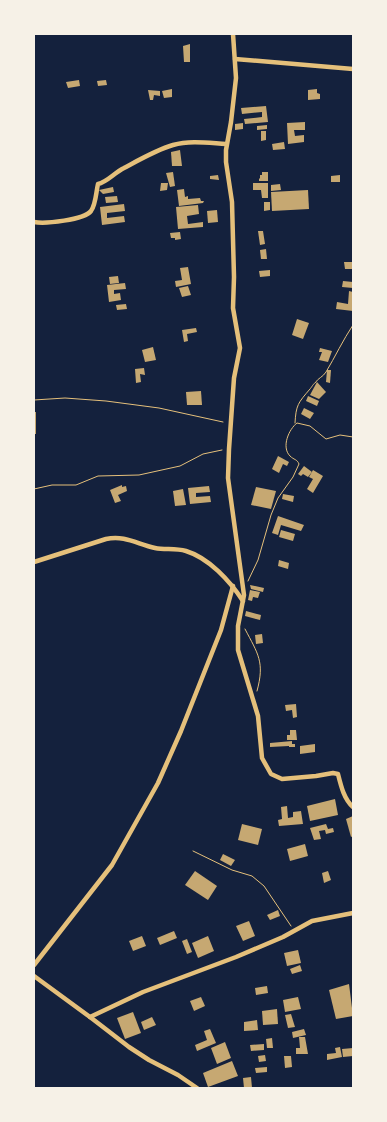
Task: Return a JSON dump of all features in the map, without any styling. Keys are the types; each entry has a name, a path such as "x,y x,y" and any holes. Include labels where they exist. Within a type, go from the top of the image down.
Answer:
{"street":[{"path":"233,34 236,78 234,103 226,144 226,162 232,202 233,308 240,348 234,378 228,478 243,590 243,601 238,626 238,650 258,716 262,758 271,774 282,778 316,776 333,772 338,774 345,796 353,807"},
{"path":"235,59 353,69"},
{"path":"34,222 51,223 86,215 93,209 98,184 105,183 115,172 164,148 184,143 226,144"},
{"path":"34,562 106,539 118,537 154,548 186,551 201,557 233,586 243,601"},
{"path":"34,965 112,866 158,783 181,732 221,630 233,586"},
{"path":"90,1017 143,992 283,937 316,920 353,912"},
{"path":"34,976 129,1048 198,1088"}],"path":[{"path":"243,590 258,560 274,506 299,464 297,460 289,455 287,445 289,432 295,424 296,411 300,400 315,382 325,375 353,325"},
{"path":"34,400 65,398 106,401 159,408 231,424"},
{"path":"295,424 310,426 326,439 340,435 353,438"},
{"path":"34,489 52,485 76,485 98,476 139,475 180,466 203,454 229,449"},
{"path":"240,617 256,648 261,663 261,677 254,701"},
{"path":"193,851 232,870 252,876 264,886 294,930"}],"building":[{"path":"190,44 190,62 184,62 183,46"},
{"path":"79,80 80,86 68,88 66,82"},
{"path":"106,80 107,85 98,86 97,81"},
{"path":"172,89 172,97 164,98 162,91"},
{"path":"317,89 320,99 308,100 308,90"},
{"path":"148,90 160,91 160,96 154,95 153,100 150,100"},
{"path":"266,106 268,122 245,124 244,119 262,117 262,112 242,114 241,108"},
{"path":"305,122 305,130 294,130 295,136 304,135 304,142 288,144 287,123"},
{"path":"243,123 243,129 235,130 235,124"},
{"path":"267,125 267,129 257,130 257,126"},
{"path":"261,131 266,131 266,140 261,141"},
{"path":"284,142 285,149 273,150 272,144"},
{"path":"180,150 182,166 172,166 171,152"},
{"path":"173,172 175,186 170,187 166,173"},
{"path":"262,172 268,172 268,181 259,181"},
{"path":"218,175 219,180 210,179 210,176"},
{"path":"340,175 340,182 331,182 331,176"},
{"path":"161,183 168,183 167,190 160,191"},
{"path":"253,183 268,183 268,198 262,198 261,190 253,190"},
{"path":"280,184 281,190 271,191 271,185"},
{"path":"113,187 114,192 103,194 99,190"},
{"path":"184,189 185,197 188,196 188,199 200,198 201,201 204,201 203,203 179,206 177,190"},
{"path":"308,190 309,209 272,211 271,192"},
{"path":"117,196 118,202 106,203 105,197"},
{"path":"264,202 270,202 270,210 264,211"},
{"path":"124,204 125,211 107,213 107,218 124,216 125,222 102,225 100,207"},
{"path":"198,205 199,214 187,216 188,224 203,222 203,227 178,229 176,207"},
{"path":"217,210 218,222 208,223 207,211"},
{"path":"258,231 263,231 265,244 260,245"},
{"path":"180,232 181,239 175,240 175,238 171,238 170,233"},
{"path":"266,249 267,259 261,259 260,250"},
{"path":"344,262 353,262 353,269 345,269"},
{"path":"188,267 191,284 176,287 175,281 182,280 180,268"},
{"path":"270,270 270,276 260,277 259,271"},
{"path":"118,276 119,283 110,284 109,277"},
{"path":"343,281 353,282 353,288 342,287"},
{"path":"125,283 126,289 114,290 114,294 120,293 121,300 109,302 107,285"},
{"path":"188,286 191,295 182,297 179,288"},
{"path":"349,291 353,292 353,311 336,309 337,302 348,304"},
{"path":"126,304 127,309 117,310 116,305"},
{"path":"297,319 309,323 303,339 292,335"},
{"path":"196,328 197,332 187,334 188,341 184,342 182,330"},
{"path":"153,347 156,360 145,362 142,350"},
{"path":"320,348 332,351 328,362 319,360 322,352 319,352"},
{"path":"144,368 145,375 140,374 141,382 136,383 135,369"},
{"path":"327,370 331,370 330,383 326,382"},
{"path":"317,382 326,392 319,399 310,395"},
{"path":"201,391 202,405 187,405 186,392"},
{"path":"308,396 319,401 317,406 306,401"},
{"path":"304,408 314,413 310,419 301,414"},
{"path":"34,412 36,412 36,434 34,434"},
{"path":"278,456 289,462 287,466 283,464 279,473 272,469"},
{"path":"304,466 312,472 308,477 298,474"},
{"path":"313,470 323,476 313,493 307,489 313,479 309,477"},
{"path":"122,485 122,487 126,486 127,491 118,495 121,501 115,503 110,490"},
{"path":"209,486 210,492 196,493 196,497 210,496 211,502 190,504 188,488"},
{"path":"256,487 276,491 271,509 251,505"},
{"path":"183,489 186,505 175,506 173,491"},
{"path":"283,494 294,496 293,502 282,499"},
{"path":"278,516 304,525 301,531 281,525 278,535 272,533"},
{"path":"281,530 295,534 293,541 279,537"},
{"path":"279,560 289,563 288,569 278,566"},
{"path":"250,585 264,588 263,592 251,589"},
{"path":"250,590 260,592 258,598 253,597 252,601 248,600"},
{"path":"246,611 261,615 260,620 245,616"},
{"path":"262,634 263,643 256,644 255,635"},
{"path":"296,704 297,717 293,718 292,710 286,711 285,705"},
{"path":"290,730 296,730 297,740 287,740"},
{"path":"292,741 295,747 270,747 270,743"},
{"path":"315,744 315,752 300,754 300,746"},
{"path":"335,799 338,815 310,821 307,806"},
{"path":"287,806 288,818 293,817 293,812 301,811 303,824 279,826 278,820 282,819 281,807"},
{"path":"353,816 353,836 351,837 346,819"},
{"path":"242,824 262,829 258,845 238,840"},
{"path":"326,824 328,829 333,828 334,832 326,834 325,830 319,831 321,839 314,840 310,828"},
{"path":"305,844 308,856 290,861 287,849"},
{"path":"223,854 235,860 231,866 220,860"},
{"path":"195,871 217,886 208,900 185,885"},
{"path":"328,871 331,880 324,883 322,873"},
{"path":"278,910 280,916 270,920 267,915"},
{"path":"249,921 255,936 243,941 236,926"},
{"path":"174,931 177,938 160,945 157,938"},
{"path":"142,936 146,946 133,951 129,941"},
{"path":"208,936 214,951 198,958 192,943"},
{"path":"187,939 192,952 187,954 182,941"},
{"path":"298,950 301,963 287,966 284,953"},
{"path":"300,965 302,971 292,974 290,969"},
{"path":"349,984 353,1016 336,1019 329,990"},
{"path":"267,986 268,993 256,995 255,988"},
{"path":"201,997 205,1006 194,1011 190,1001"},
{"path":"298,997 301,1009 285,1012 283,1000"},
{"path":"277,1009 278,1024 263,1025 262,1011"},
{"path":"133,1012 141,1033 125,1039 117,1018"},
{"path":"291,1014 295,1027 288,1028 285,1015"},
{"path":"152,1017 156,1025 144,1030 141,1022"},
{"path":"257,1020 258,1030 244,1031 244,1022"},
{"path":"210,1029 216,1043 197,1051 195,1045 207,1040 204,1031"},
{"path":"304,1029 306,1035 293,1038 292,1032"},
{"path":"299,1037 305,1037 308,1054 296,1054 296,1048 300,1048"},
{"path":"272,1038 273,1048 267,1048 266,1039"},
{"path":"225,1042 231,1058 217,1064 211,1048"},
{"path":"264,1044 264,1050 251,1051 250,1045"},
{"path":"340,1047 342,1057 327,1060 327,1054 336,1053 335,1048"},
{"path":"353,1048 353,1056 343,1057 342,1049"},
{"path":"265,1055 266,1061 259,1062 258,1056"},
{"path":"284,1056 291,1056 292,1067 285,1068"},
{"path":"232,1061 238,1076 208,1087 203,1073"},
{"path":"267,1067 267,1072 256,1073 255,1068"},
{"path":"251,1077 252,1088 244,1088 243,1078"}]}
